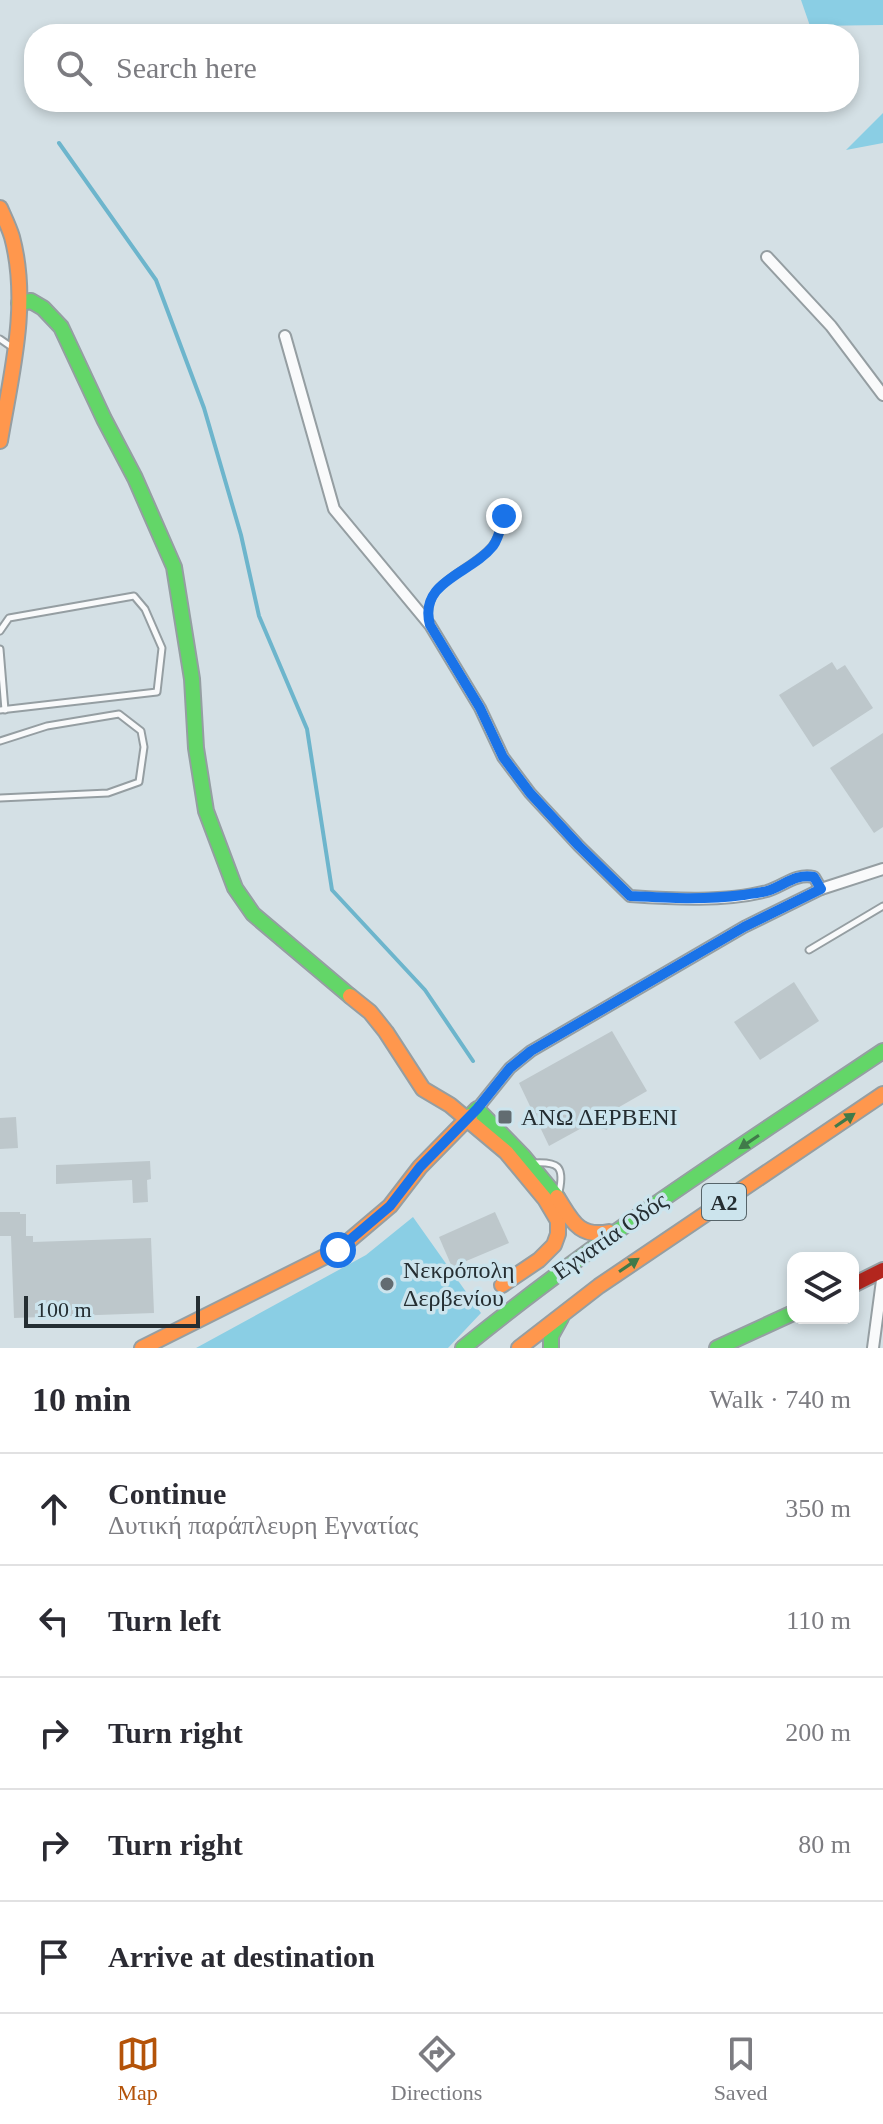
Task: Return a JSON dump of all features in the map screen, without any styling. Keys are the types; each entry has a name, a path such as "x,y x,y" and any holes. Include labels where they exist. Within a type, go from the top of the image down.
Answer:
{"main road":[{"path":"0,208 18,257 19,303 0,441"},
{"path":"19,303 31,301 43,308 61,327 135,478 174,567 192,679 196,748 206,811 235,888 253,914 370,1012 423,1089 450,1105 506,1152 545,1199 558,1221 554,1245 539,1260 502,1285"},
{"name":"Εγνατία Οδός","path":"463,1348 545,1281 883,1051"},
{"name":"Εγνατία Οδός","path":"519,1348 599,1286 883,1094"},
{"path":"142,1348 338,1250 390,1206 420,1167 477,1109 529,1163 577,1226 589,1235 607,1233 623,1226"},
{"path":"859,1282 883,1272"},
{"path":"551,1348 553,1329 566,1311"},
{"path":"717,1348 787,1316"}],"street":[{"path":"767,257 831,326 883,395"},
{"path":"285,336 334,509 430,625 480,708 503,757 530,793 579,846 630,896 684,899 741,895 769,891 806,875 814,877 821,889"},
{"path":"477,1109 510,1068 531,1051 744,927 821,889 883,869"},
{"path":"873,1348 883,1272"}],"lane":[{"path":"0,339 14,349"},
{"path":"430,625 427,616 432,594 494,545 504,516"},
{"path":"0,631 9,618 134,596 145,609 162,648 157,692 2,710 0,649"},
{"path":"0,741 47,726 119,714 141,731 144,747 139,782 108,793 0,798"},
{"path":"809,950 883,906"}],"shaded area":[{"path":"801,0 883,0 883,25 809,24"},
{"path":"883,113 883,143 846,150"},
{"name":"Νεκρόπολη Δερβενίου","path":"413,1217 481,1313 448,1348 196,1348 366,1255"}],"building":[{"path":"832,662 837,670 845,665 873,708 813,747 779,695"},
{"path":"883,733 883,827 874,833 830,768"},
{"path":"794,982 819,1021 760,1060 734,1022"},
{"path":"612,1031 647,1091 614,1110 607,1130 589,1124 549,1146 519,1083"},
{"path":"16,1117 18,1148 0,1149 0,1118"},
{"path":"150,1161 148,1202 133,1203 132,1180 56,1184 56,1165"},
{"path":"0,1212 26,1214 26,1236 33,1236 33,1242 151,1238 154,1313 14,1318 11,1236 0,1236"},
{"path":"495,1212 509,1243 452,1267 439,1237"}],"waterway":[{"path":"59,143 156,280 204,408 241,535 259,616 307,729 332,890 425,990 473,1061"}],"traffic: fast":[{"path":"19,303 31,301 43,308 61,327 135,478 174,567 192,679 196,748 206,811 235,888 253,914 350,996"},
{"path":"463,1348 617,1231 883,1051"},
{"path":"470,1116 477,1109 523,1156 557,1197"},
{"path":"717,1348 787,1316"},
{"path":"551,1348 551,1336 561,1318"}],"traffic: slow":[{"path":"0,208 12,237 19,288 17,339 0,441"},
{"path":"350,996 370,1012 386,1032 423,1089 450,1105 506,1152 545,1199 558,1221 554,1245 539,1260 502,1285"},
{"path":"519,1348 599,1286 883,1094"},
{"path":"142,1348 338,1250 390,1206 420,1167 470,1116"},
{"path":"557,1197 572,1220 583,1230 609,1232"}],"traffic: jam":[{"path":"859,1282 883,1270"}],"place":[{"name":"ΑΝΩ ΔΕΡΒΕΝΙ","path":"505,1117"},
{"name":"Νεκρόπολη Δερβενίου","path":"387,1284"}],"route":[{"path":"338,1250 390,1206 420,1167 477,1109 510,1068 531,1051 744,927 821,889 814,877 806,875 769,891 741,895 684,899 630,896 530,793 503,757 480,708 427,616 432,594 494,545 504,516"}]}
